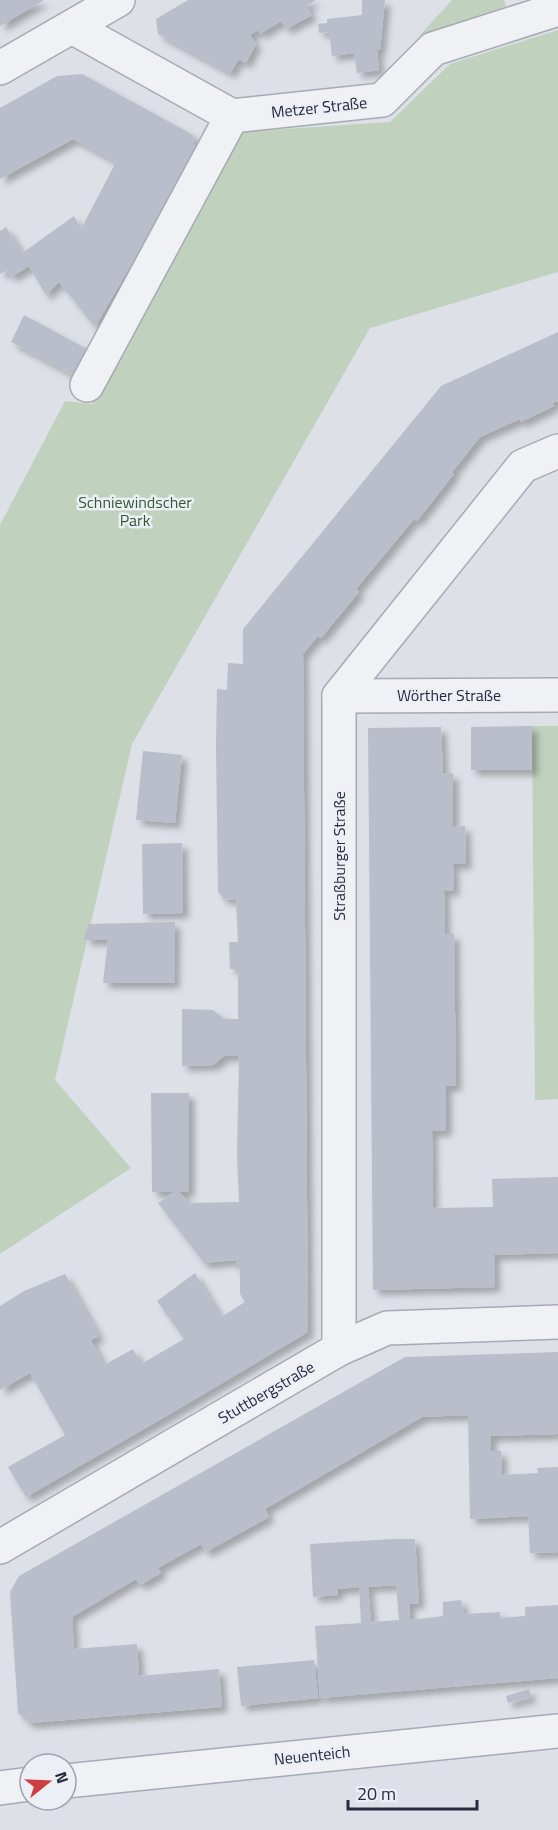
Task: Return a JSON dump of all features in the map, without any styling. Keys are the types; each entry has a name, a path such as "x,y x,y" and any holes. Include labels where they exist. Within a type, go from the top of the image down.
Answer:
{"street":[{"path":"0,68 118,0"},
{"name":"Metzer Straße","path":"232,116 382,100 434,49 558,9"},
{"path":"72,27 232,116 87,385"},
{"path":"339,696 523,466 558,451"},
{"name":"Wörther Straße","path":"339,696 558,695"},
{"name":"Straßburger Straße","path":"339,696 339,1349"},
{"name":"Stuttbergstraße","path":"0,1547 339,1349 387,1328 558,1322"},
{"name":"Neuenteich","path":"78,1779 558,1731"},
{"path":"0,1788 18,1786"}],"green space":[{"path":"452,0 504,0 507,10 419,36"},
{"name":"Schniewindscher Park","path":"558,30 558,272 370,328 132,744 55,1080 131,1168 0,1254 0,525 65,401 92,404 239,132 390,122 450,64"},
{"path":"532,726 558,726 558,1099 535,1100"}],"building":[{"path":"0,0 44,0 0,26"},
{"path":"188,0 316,0 306,6 312,15 286,29 281,21 260,34 258,30 250,35 256,44 246,63 239,59 230,73 158,34 156,19"},
{"path":"362,0 385,0 380,50 377,50 379,70 357,73 354,53 332,56 329,32 319,33 318,24 327,23 327,19 362,15"},
{"path":"82,74 193,135 195,153 95,327 59,282 46,295 29,266 11,277 7,270 0,274 0,231 6,227 22,253 74,216 81,229 116,162 73,139 0,179 0,108 57,76"},
{"path":"24,315 89,350 75,376 11,342"},
{"path":"558,332 558,401 552,403 554,406 521,422 520,419 480,437 417,521 414,519 356,589 359,592 321,638 318,636 303,654 308,1332 26,1497 8,1467 65,1435 30,1373 0,1390 0,1306 24,1291 65,1274 99,1336 91,1340 104,1365 133,1349 141,1364 184,1339 157,1301 195,1273 221,1317 245,1302 240,1294 240,1268 236,1269 236,1260 204,1263 158,1203 174,1192 152,1192 151,1093 189,1093 189,1192 179,1192 189,1203 239,1202 237,1154 239,1056 224,1056 213,1065 182,1066 182,1009 213,1010 224,1019 238,1019 238,969 230,969 229,942 238,942 236,900 224,899 218,892 216,745 217,689 227,690 228,663 243,664 243,629 441,386"},
{"path":"532,726 532,770 471,770 471,727"},
{"path":"441,727 443,774 453,773 453,827 465,826 466,864 453,864 454,891 444,890 445,934 454,934 456,1086 446,1086 446,1131 432,1131 433,1208 493,1207 492,1179 558,1177 558,1253 494,1255 495,1287 373,1290 368,728"},
{"path":"143,751 182,755 175,823 136,820"},
{"path":"182,843 183,913 143,914 142,844"},
{"path":"175,922 174,983 103,983 108,940 84,940 88,924"},
{"path":"558,1352 558,1434 491,1436 491,1451 501,1451 502,1475 538,1473 537,1468 558,1467 558,1552 530,1553 528,1516 470,1519 468,1415 422,1417 265,1509 269,1517 206,1552 201,1544 158,1568 161,1573 140,1585 136,1579 72,1617 74,1649 137,1644 139,1676 219,1669 222,1707 30,1723 18,1713 10,1592 19,1576 405,1357"},
{"path":"415,1539 419,1603 409,1604 410,1620 443,1616 443,1602 461,1600 464,1614 500,1612 500,1618 525,1616 525,1607 558,1605 558,1678 320,1698 315,1626 361,1623 359,1587 338,1589 338,1595 313,1597 310,1544","holes":["396,1585 399,1620 371,1622 368,1587"]},
{"path":"314,1660 318,1698 241,1706 237,1667"},
{"path":"529,1689 531,1697 508,1703 506,1696"}]}
